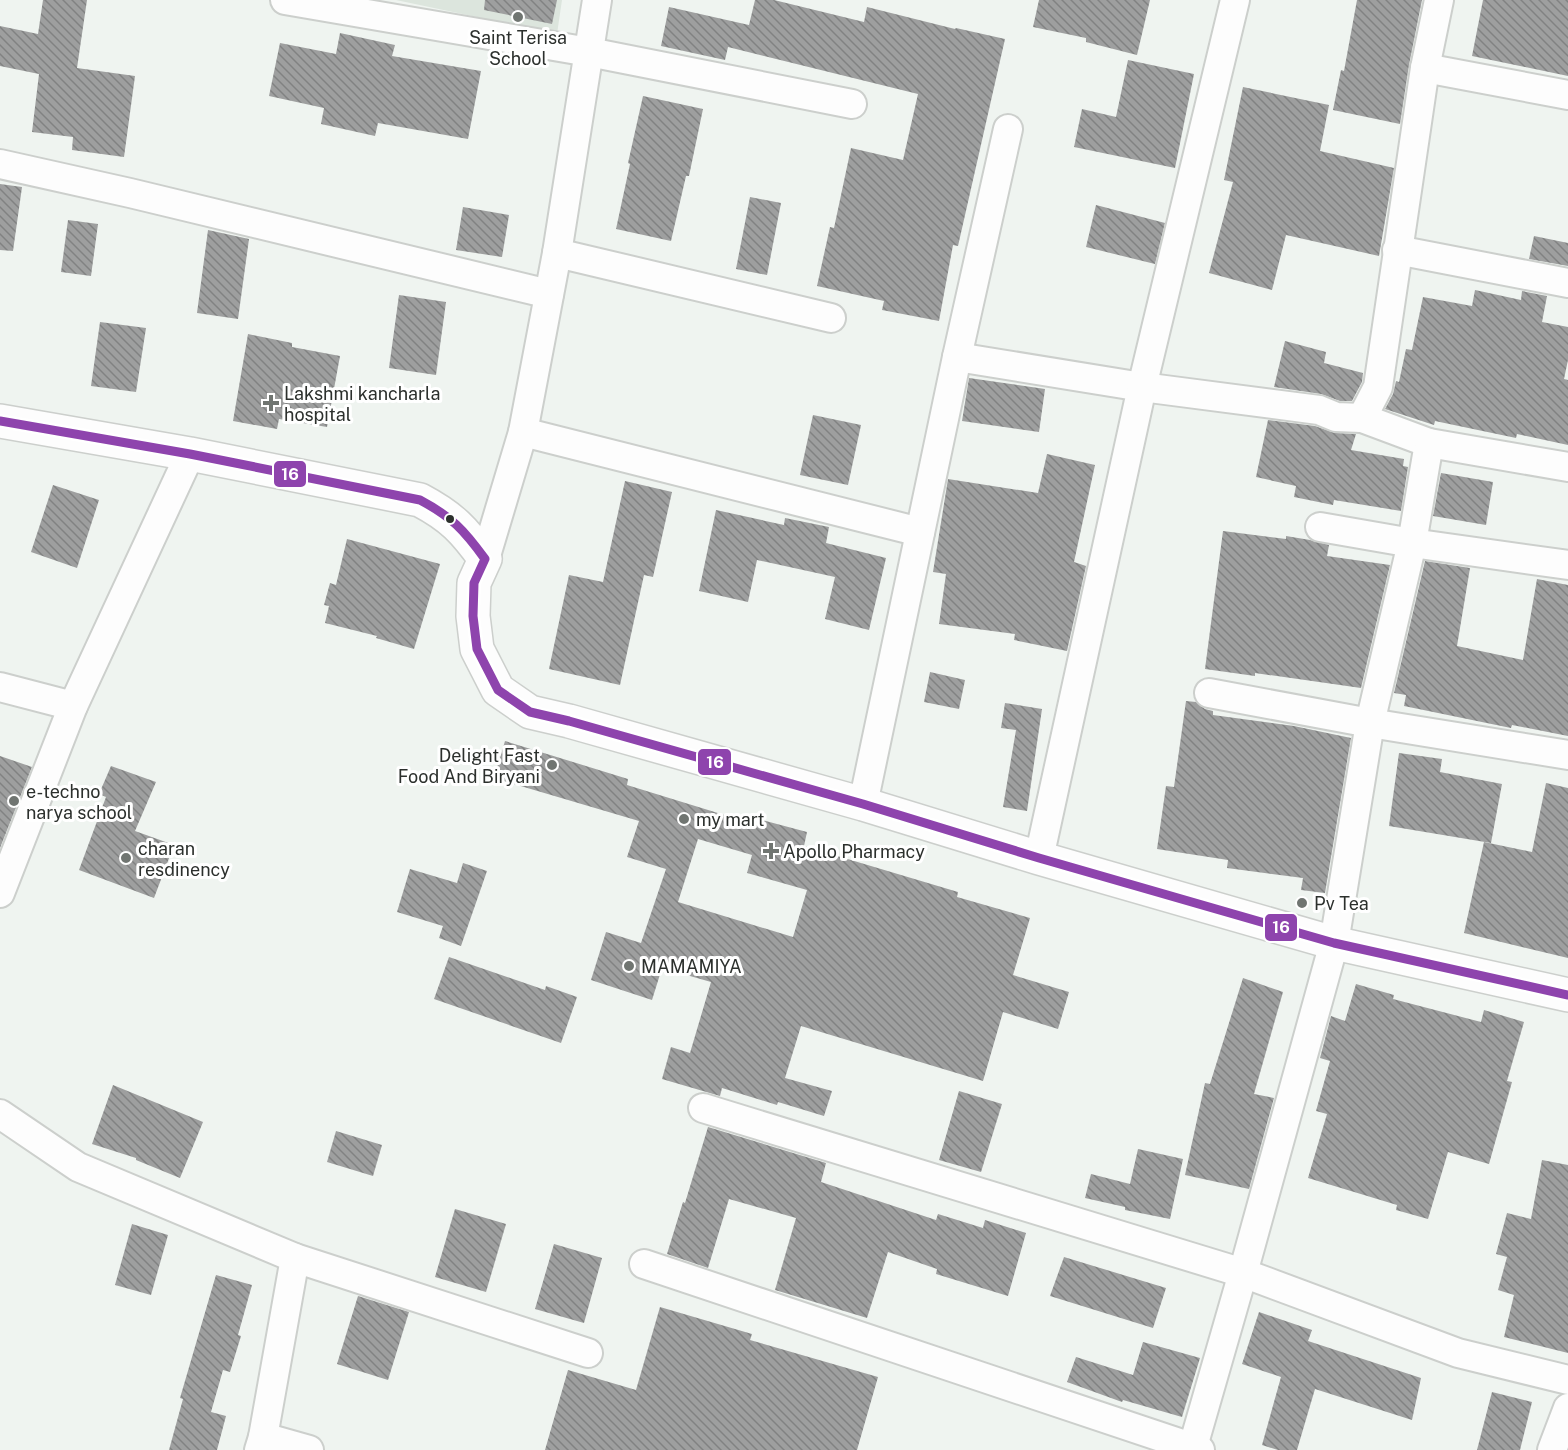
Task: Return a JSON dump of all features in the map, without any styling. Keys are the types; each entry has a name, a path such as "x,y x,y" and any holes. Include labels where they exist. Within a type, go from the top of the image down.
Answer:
{"main road":[{"path":"0,421 190,454 420,500 442,512 464,530 485,559 474,583 473,616 477,649 498,690 530,712 863,804 1039,858 1334,943 1568,994"}],"street":[{"path":"485,559 523,432 557,253 597,0"},
{"path":"1039,858 1142,387 1235,0"},
{"path":"1362,417 1378,387 1425,68 1439,0"},
{"path":"291,1 589,52 852,104"},
{"path":"1425,68 1568,95"},
{"path":"863,804 957,357 1008,129"},
{"path":"0,164 549,294"},
{"path":"1398,250 1568,283"},
{"path":"557,253 831,318"},
{"path":"957,357 1142,387 1319,410 1336,417 1362,417 1429,443 1568,467"},
{"path":"523,432 920,532"},
{"path":"644,1264 1195,1449 1334,943 1370,723 1412,543 1429,443"},
{"path":"0,893 73,706 190,454"},
{"path":"1320,527 1412,543 1568,565"},
{"path":"0,687 73,706"},
{"path":"1209,693 1370,723 1568,755"},
{"path":"703,1108 1243,1273 1458,1353 1568,1380"},
{"path":"0,1114 78,1167 295,1258 588,1353"},
{"path":"295,1258 261,1443 309,1450"},
{"path":"1552,1450 1568,1408"}],"shaded area":[{"name":"Saint Terisa School","path":"396,0 562,0 557,34"}],"building":[{"path":"43,0 87,0 77,68 135,76 124,157 72,150 73,137 32,132 39,74 0,66 0,26 38,34"},
{"path":"485,0 557,0 552,24 484,10"},
{"path":"755,0 774,0 864,22 867,7 1005,39 958,246 953,245 939,321 882,310 884,301 817,286 830,227 834,228 851,148 903,160 918,94 728,47 725,60 661,46 669,7 749,25"},
{"path":"1039,0 1150,0 1137,55 1086,42 1086,38 1033,27"},
{"path":"1357,0 1422,0 1400,124 1333,110 1341,70 1344,71"},
{"path":"1483,0 1568,0 1568,76 1472,56"},
{"path":"340,33 395,45 392,56 481,71 468,139 378,123 375,136 321,124 324,108 269,96 280,43 336,54"},
{"path":"1128,60 1194,74 1175,168 1074,147 1082,109 1116,117"},
{"path":"1243,87 1329,105 1320,151 1394,168 1379,256 1286,235 1272,290 1209,273 1233,182 1224,180"},
{"path":"643,96 703,109 689,176 686,176 671,241 616,229"},
{"path":"0,184 22,187 13,251 0,250"},
{"path":"750,197 781,203 767,275 736,269"},
{"path":"1096,205 1165,223 1155,264 1086,247"},
{"path":"463,207 509,215 502,257 456,250"},
{"path":"68,220 98,224 91,276 61,272"},
{"path":"208,230 249,239 238,319 197,313"},
{"path":"1534,236 1568,243 1568,266 1529,259"},
{"path":"1475,290 1521,300 1522,291 1547,296 1542,322 1568,327 1568,360 1564,379 1568,380 1568,445 1517,434 1516,438 1435,421 1434,425 1385,409 1393,394 1396,381 1399,382 1406,349 1412,350 1423,297 1472,306"},
{"path":"399,295 446,302 436,375 389,368"},
{"path":"100,322 146,328 136,392 91,386"},
{"path":"248,334 292,343 292,347 340,356 327,427 279,419 277,429 233,421"},
{"path":"1285,341 1326,352 1324,363 1363,373 1362,382 1352,401 1340,401 1321,394 1274,387"},
{"path":"969,378 1045,389 1039,432 962,421"},
{"path":"813,415 861,425 848,485 800,475"},
{"path":"1268,420 1315,426 1335,433 1356,434 1351,450 1404,459 1403,466 1408,467 1401,511 1334,500 1333,505 1294,497 1296,486 1256,477"},
{"path":"1047,454 1095,465 1074,562 1086,566 1067,651 1014,640 1015,634 939,624 946,574 933,572 948,479 1038,493"},
{"path":"1441,473 1493,482 1486,525 1433,516"},
{"path":"625,481 672,492 653,577 644,575 620,685 549,669 569,575 603,582"},
{"path":"53,485 99,500 77,568 31,552"},
{"path":"716,510 784,525 785,518 829,527 826,543 886,558 869,630 825,619 835,577 757,560 748,602 699,591"},
{"path":"1223,531 1310,540 1329,545 1327,556 1390,565 1361,688 1255,673 1255,676 1205,669"},
{"path":"347,539 440,564 414,649 376,638 377,636 325,623 329,606 324,605 330,583 336,585"},
{"path":"1425,561 1470,568 1457,646 1523,660 1537,579 1568,585 1568,736 1512,725 1511,728 1404,706 1406,695 1394,693"},
{"path":"930,672 965,680 959,709 924,702"},
{"path":"1186,701 1196,702 1205,709 1213,711 1213,715 1294,726 1351,738 1325,893 1301,890 1303,878 1227,868 1228,860 1157,849 1166,786 1174,787"},
{"path":"1005,703 1042,709 1027,811 1003,807 1016,730 1001,728"},
{"path":"505,741 628,779 627,785 760,826 762,820 807,832 804,846 958,892 957,897 1030,918 1013,975 1069,992 1058,1029 1003,1012 983,1081 801,1026 785,1078 832,1091 824,1116 778,1102 777,1105 722,1088 720,1096 662,1079 671,1047 690,1053 711,982 662,968 652,1000 591,980 606,932 641,943 666,869 627,857 639,821 494,778","holes":["698,839 752,855 747,873 807,890 793,937 678,902"]},
{"path":"1399,753 1442,759 1440,772 1502,784 1491,843 1389,826"},
{"name":"e-techno narya school","path":"0,756 32,767 0,848"},
{"name":"charan resdinency","path":"111,766 156,782 135,831 174,845 154,898 79,870 106,797 99,794"},
{"path":"1546,783 1568,788 1568,958 1464,933 1484,842 1532,852"},
{"path":"463,863 487,871 461,946 439,938 443,926 397,912 410,869 457,883"},
{"path":"449,957 545,990 546,986 577,997 561,1043 434,999"},
{"path":"1243,978 1283,992 1254,1094 1274,1098 1249,1189 1185,1175 1205,1083 1210,1084"},
{"path":"1356,984 1394,995 1393,999 1481,1022 1484,1010 1524,1022 1507,1081 1512,1082 1489,1164 1448,1152 1428,1219 1396,1210 1397,1205 1308,1178 1327,1114 1316,1111 1330,1061 1320,1058 1331,1016 1345,1021"},
{"path":"113,1085 203,1122 180,1178 136,1160 136,1158 92,1144"},
{"path":"959,1091 1002,1104 981,1172 939,1160"},
{"path":"708,1127 826,1163 821,1182 936,1220 938,1214 983,1228 985,1220 1026,1233 1008,1296 936,1274 937,1269 888,1252 867,1318 775,1290 796,1218 729,1199 708,1268 667,1254"},
{"path":"336,1131 382,1145 373,1176 327,1162"},
{"path":"1138,1149 1183,1159 1170,1219 1125,1210 1125,1207 1085,1198 1091,1174 1130,1184"},
{"path":"1542,1160 1568,1165 1568,1353 1504,1337 1514,1295 1498,1290 1507,1257 1496,1254 1507,1213 1531,1219"},
{"path":"455,1209 506,1224 486,1292 435,1277"},
{"path":"132,1224 168,1235 151,1295 115,1285"},
{"path":"554,1244 602,1258 584,1323 535,1309"},
{"path":"1064,1257 1166,1288 1153,1328 1050,1296"},
{"path":"216,1275 252,1285 238,1335 241,1336 230,1372 223,1370 211,1412 226,1416 217,1450 169,1450 183,1399 180,1398"},
{"path":"358,1296 409,1312 388,1380 337,1364"},
{"path":"660,1307 752,1334 750,1340 878,1377 857,1450 545,1450 568,1370 636,1390"},
{"path":"1259,1312 1312,1330 1308,1341 1421,1378 1412,1420 1315,1389 1297,1450 1278,1450 1262,1445 1281,1377 1242,1364"},
{"path":"1143,1342 1200,1358 1182,1417 1123,1400 1122,1402 1067,1382 1076,1357 1133,1375"},
{"path":"1492,1392 1532,1402 1520,1450 1477,1450"}],"transit line":[{"name":"16","path":"0,421 190,454 420,500 441,512 457,525 485,559 474,583 473,616 477,649 498,690 530,712 863,804 1039,858 1334,943 1568,995"}],"place":[{"name":"Saint Terisa School","path":"518,17"},
{"name":"Lakshmi kancharla hospital","path":"271,403"},
{"name":"Delight Fast Food And Biryani","path":"552,765"},
{"name":"e-techno narya school","path":"14,801"},
{"name":"my mart","path":"684,819"},
{"name":"Apollo Pharmacy","path":"771,851"},
{"name":"charan resdinency","path":"126,858"},
{"name":"Pv Tea","path":"1302,903"},
{"name":"MAMAMIYA","path":"629,966"}]}
